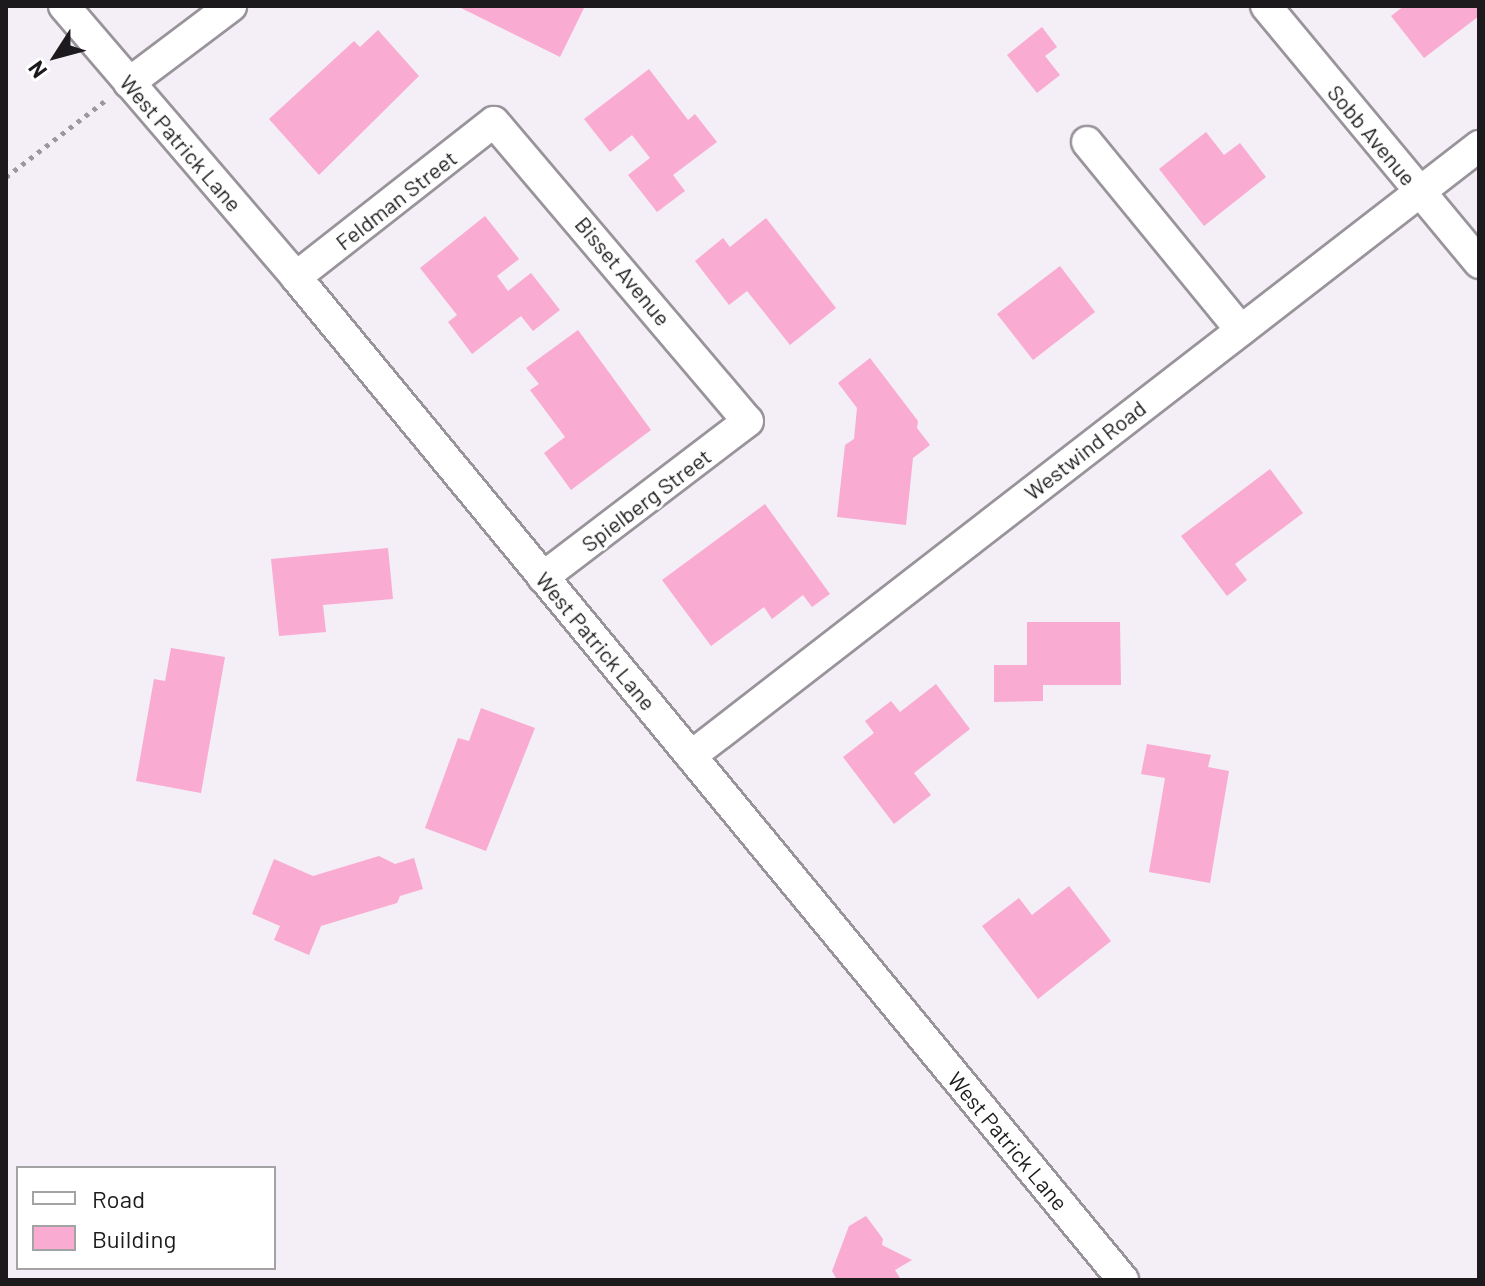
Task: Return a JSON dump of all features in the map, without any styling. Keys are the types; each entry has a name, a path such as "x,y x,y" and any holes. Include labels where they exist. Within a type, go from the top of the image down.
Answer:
{"street":[{"name":"West Patrick Lane","path":"64,6 296,277 1123,1280"},
{"path":"129,83 231,6"},
{"name":"Sobb Avenue","path":"1266,6 1479,263"},
{"name":"Feldman Street","path":"296,277 494,122"},
{"name":"Bisset Avenue","path":"494,122 748,421"},
{"path":"1087,142 1241,330"},
{"name":"Westwind Road","path":"691,756 1479,146"},
{"name":"Spielberg Street","path":"543,577 748,421"}],"path":[{"path":"6,177 129,83"}],"building":[{"path":"457,6 585,6 560,57"},
{"path":"1404,6 1479,6 1479,16 1424,58 1391,16"},
{"path":"1042,27 1057,47 1045,56 1060,75 1037,93 1007,55"},
{"path":"378,30 419,76 319,175 269,119 354,41 360,47"},
{"path":"649,69 688,120 695,114 717,142 673,175 685,191 657,212 628,175 650,158 632,135 610,152 584,119"},
{"path":"1206,132 1224,155 1240,143 1266,177 1204,226 1159,169"},
{"path":"485,216 519,259 497,276 508,291 531,273 560,310 533,331 521,316 472,354 448,322 457,315 420,268"},
{"path":"766,218 836,308 790,345 747,291 729,305 695,261 723,238 730,247"},
{"path":"1060,266 1095,312 1033,360 997,314"},
{"path":"578,330 651,430 571,490 544,453 565,437 530,390 539,384 526,368"},
{"path":"870,358 918,421 917,428 930,445 913,458 906,525 837,517 845,445 854,439 857,408 838,383"},
{"path":"1270,469 1303,513 1235,564 1247,580 1227,596 1181,536"},
{"path":"765,504 830,594 812,607 803,595 772,619 764,607 711,646 662,580"},
{"path":"388,548 393,599 323,605 326,632 279,636 271,559"},
{"path":"1027,622 1120,622 1121,685 1043,685 1043,701 994,702 994,665 1027,665"},
{"path":"171,648 225,657 201,793 136,781 154,679 165,681"},
{"path":"936,684 970,729 914,773 931,795 894,824 843,757 874,733 865,721 891,701 900,712"},
{"path":"481,708 535,728 486,851 425,828 458,738 469,741"},
{"path":"1147,744 1211,755 1208,767 1229,771 1210,883 1149,872 1165,778 1141,774"},
{"path":"379,856 395,864 414,858 423,889 400,896 397,903 321,926 309,955 274,940 280,926 252,914 274,859 313,876"},
{"path":"1069,886 1111,941 1038,999 982,926 1019,898 1032,915"},
{"path":"866,1216 883,1239 882,1245 912,1260 895,1270 901,1280 837,1280 832,1271 849,1226"}]}
